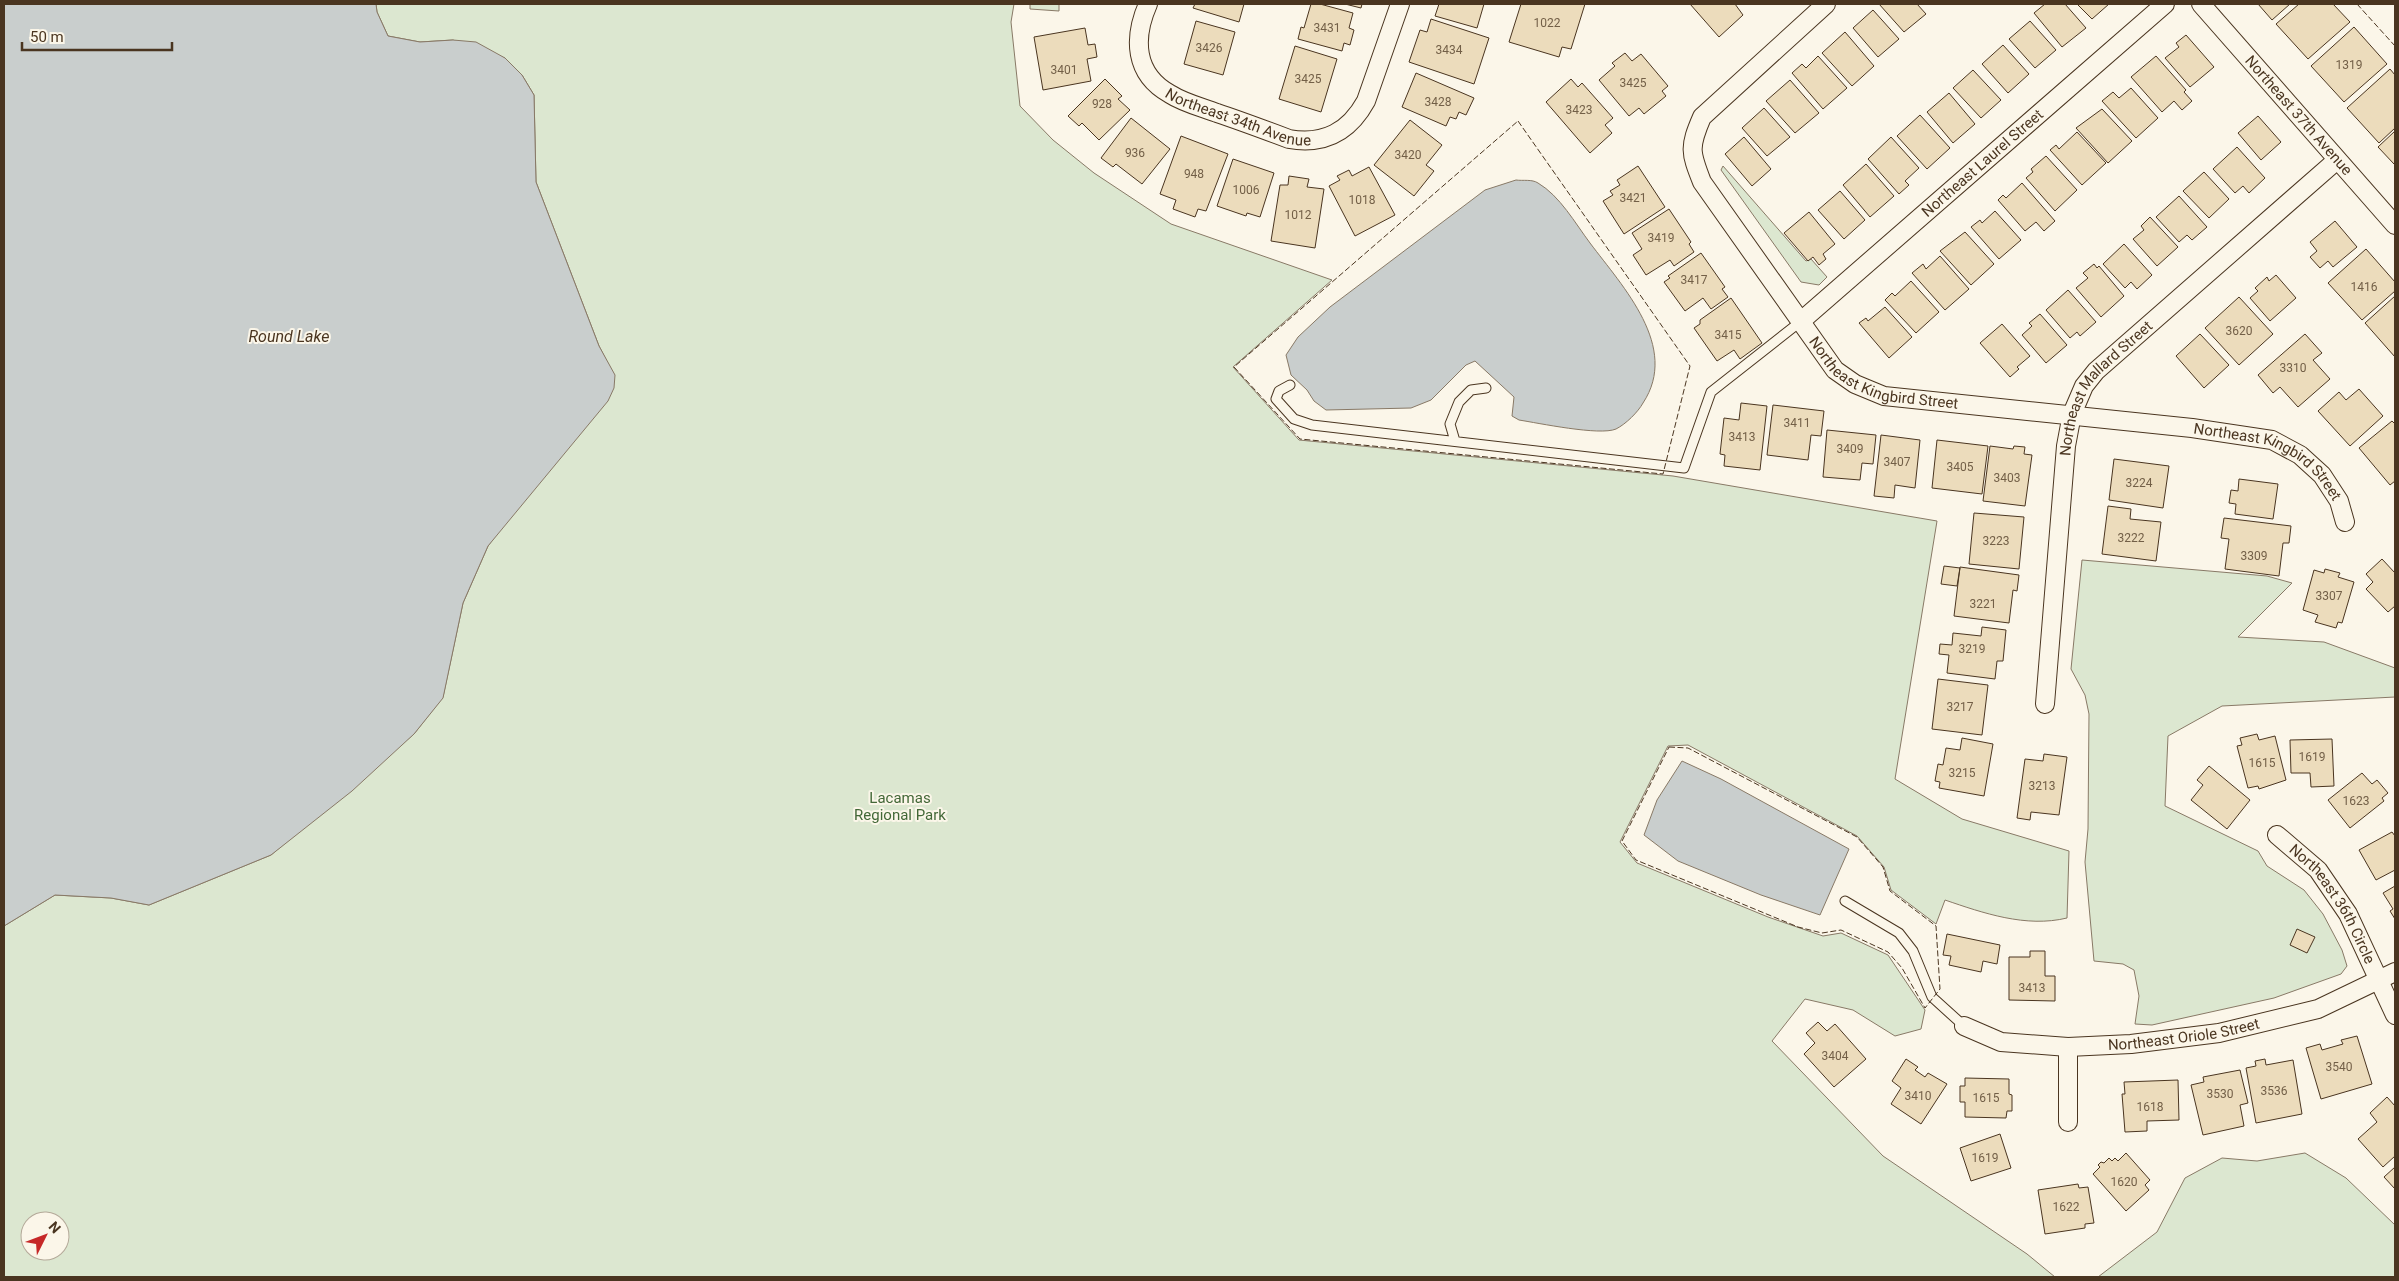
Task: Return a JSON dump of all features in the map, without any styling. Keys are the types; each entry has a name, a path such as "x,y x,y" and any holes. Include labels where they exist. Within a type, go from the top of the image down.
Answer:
{"street":[{"name":"Northeast 34th Avenue","path":"1148,4 1138,34 1142,62 1147,72 1157,84 1170,94 1289,139 1316,140 1338,133 1354,119 1366,101 1400,4"},
{"name":"Northeast Kingbird Street","path":"1826,4 1702,117 1692,141 1694,161 1702,182 1835,370 1855,384 1884,396 2072,414 2192,428 2272,440 2300,454 2322,475 2339,501 2345,522"},
{"name":"Northeast Laurel Street","path":"1800,322 2164,4"},
{"name":"Northeast 37th Avenue","path":"2201,4 2395,225"},
{"name":"Northeast Mallard Street","path":"2045,704 2060,504 2072,414 2084,386 2096,371 2337,160"},
{"name":"Northeast 36th Circle","path":"2277,835 2318,870 2348,914 2395,1015"},
{"name":"Northeast Oriole Street","path":"1964,1026 2001,1042 2068,1047 2130,1044 2220,1033 2318,1009 2395,972"},
{"path":"2068,1047 2068,1122"}],"lane":[{"path":"1290,385 1279,391 1276,398 1294,419 1312,425 1684,468 1711,392 1725,379 1800,322"},
{"path":"1455,441 1450,424 1459,402 1471,390 1486,388"},
{"path":"1845,901 1900,933 1913,951 1932,997 1964,1026"}],"green space":[{"name":"Lacamas Regional Park","path":"376,4 1014,4 1011,22 1020,106 1053,140 1094,173 1171,224 1332,280 1233,367 1299,440 1673,476 1937,521 1895,779 1962,819 2069,851 2067,918 2052,921 2036,921 2005,918 1945,900 1936,924 1891,890 1884,867 1857,836 1688,745 1668,746 1620,842 1637,863 1768,917 1823,936 1841,933 1888,955 1925,1010 1921,1029 1895,1036 1853,1010 1805,999 1772,1041 1883,1156 2027,1254 2055,1277 4,1277 4,926 55,895 111,898 149,905 271,855 414,734 443,697 463,603 488,546 614,375 599,346 536,182 534,95 522,75 505,58 453,40 420,42 388,36 377,12"},
{"path":"1030,4 1059,4 1059,11 1030,9"},
{"path":"1723,166 1806,261 1811,259 1827,277 1819,285 1801,282 1721,170"},
{"path":"2082,560 2267,576 2292,583 2238,637 2324,642 2395,668 2395,697 2222,706 2168,736 2165,806 2258,851 2267,866 2304,890 2323,914 2342,950 2347,966 2341,974 2274,998 2152,1025 2135,1024 2139,996 2134,970 2123,964 2094,961 2085,862 2088,829 2089,714 2085,695 2071,669"},
{"path":"2305,1153 2346,1178 2395,1225 2395,1277 2098,1277 2157,1232 2185,1178 2222,1158 2257,1161"}],"water":[{"name":"Round Lake","path":"4,4 376,4 377,12 388,36 420,42 453,40 476,42 505,58 522,75 534,95 536,182 599,346 615,375 614,388 608,401 488,546 463,603 443,698 414,734 352,791 271,855 149,905 111,898 55,895 4,926"},
{"path":"1516,180 1536,182 1546,188 1560,202 1631,298 1643,318 1651,339 1655,361 1653,382 1643,403 1635,414 1620,427 1608,431 1569,428 1519,420 1512,416 1514,397 1475,361 1466,365 1431,400 1411,408 1326,410 1314,401 1307,390 1291,375 1286,355 1298,337 1330,307 1485,190"},
{"path":"1682,761 1721,779 1849,849 1820,915 1761,895 1678,861 1644,835 1657,800"}],"building":[{"path":"1195,4 1244,4 1239,22 1193,8"},
{"path":"1311,4 1320,4 1353,13 1349,28 1354,30 1350,45 1344,43 1342,51 1298,39 1301,27 1304,28"},
{"path":"1345,4 1362,4 1361,8"},
{"path":"1439,4 1484,4 1477,28 1435,16"},
{"path":"1521,4 1585,4 1571,49 1562,47 1559,57 1509,42"},
{"path":"1690,4 1735,4 1743,15 1719,37"},
{"path":"1879,4 1917,4 1926,14 1904,32"},
{"path":"2045,4 2065,4 2086,28 2062,47 2034,13"},
{"path":"2077,4 2109,4 2092,19"},
{"path":"2258,4 2290,4 2272,20"},
{"path":"2299,4 2333,4 2350,22 2308,59 2276,24"},
{"path":"1873,10 1899,39 1878,57 1853,28"},
{"path":"1431,19 1489,38 1474,84 1409,62 1420,30 1427,32"},
{"path":"1196,21 1235,32 1223,75 1184,64"},
{"path":"2030,21 2056,50 2035,68 2009,39"},
{"path":"2354,27 2387,64 2344,102 2311,66"},
{"path":"1085,28 1088,45 1095,44 1097,57 1087,59 1091,81 1043,90 1034,37"},
{"path":"1845,32 1874,66 1852,86 1822,53"},
{"path":"2186,35 2214,67 2190,87 2165,58 2179,47 2176,43"},
{"path":"2003,45 2029,74 2008,93 1982,64"},
{"path":"1295,46 1337,59 1321,112 1279,99"},
{"path":"1625,53 1632,61 1641,54 1668,86 1662,91 1666,96 1644,114 1639,108 1629,116 1599,80 1615,66 1612,63"},
{"path":"1818,56 1847,88 1823,109 1792,73 1802,64 1806,68"},
{"path":"2156,56 2186,90 2184,92 2192,101 2182,110 2174,101 2162,112 2131,77"},
{"path":"2390,69 2395,75 2395,128 2379,143 2347,108"},
{"path":"1973,70 2001,100 1981,118 1953,88"},
{"path":"1416,73 1474,98 1466,115 1459,112 1456,119 1450,117 1446,126 1402,107"},
{"path":"1105,79 1122,96 1118,99 1130,110 1099,140 1082,123 1079,126 1068,116"},
{"path":"1571,79 1578,87 1582,83 1613,118 1605,125 1612,133 1590,153 1546,102"},
{"path":"1790,80 1819,113 1795,133 1766,101"},
{"path":"2131,88 2158,118 2136,138 2102,101 2113,92 2119,98"},
{"path":"1949,93 1975,124 1953,143 1927,112"},
{"path":"1764,108 1790,137 1767,156 1742,128"},
{"path":"2102,109 2132,141 2108,163 2076,128"},
{"path":"1920,115 1950,148 1927,169 1897,136"},
{"path":"2258,116 2281,142 2261,160 2238,133"},
{"path":"1131,118 1170,149 1142,184 1116,164 1113,167 1101,158"},
{"path":"1410,120 1442,145 1426,165 1434,171 1414,196 1374,165"},
{"path":"2395,131 2395,162 2394,164 2378,147"},
{"path":"2077,132 2106,163 2082,185 2050,150 2056,145 2059,149"},
{"path":"1181,136 1228,154 1206,211 1198,209 1195,217 1173,209 1176,200 1160,194"},
{"path":"1744,137 1771,169 1752,186 1725,154"},
{"path":"1891,137 1919,168 1905,181 1909,185 1899,194 1868,159"},
{"path":"2237,147 2265,178 2249,193 2243,186 2235,193 2213,169"},
{"path":"2046,156 2077,190 2055,211 2026,178 2033,172 2031,169"},
{"path":"1233,159 1274,173 1260,217 1247,213 1246,216 1217,206"},
{"path":"1866,164 1894,196 1870,217 1843,185"},
{"path":"1638,166 1665,207 1624,234 1603,201 1613,195 1610,191 1620,185 1617,180"},
{"path":"1369,167 1395,215 1355,236 1329,186 1340,180 1337,176 1349,170 1352,176"},
{"path":"2204,172 2229,199 2209,218 2183,191"},
{"path":"1289,176 1309,179 1307,187 1324,189 1315,248 1271,241 1280,185 1288,185"},
{"path":"2022,183 2055,221 2044,231 2036,222 2025,231 1998,200 2003,195 2006,198"},
{"path":"1840,191 1865,220 1844,239 1818,210"},
{"path":"2179,196 2207,227 2192,240 2187,235 2179,242 2156,217"},
{"path":"1669,209 1691,242 1689,244 1694,252 1674,266 1670,260 1646,275 1633,255 1642,249 1632,233"},
{"path":"1995,211 2021,240 1999,259 1971,227 1980,220 1982,223"},
{"path":"1809,212 1835,244 1823,254 1826,259 1819,265 1813,257 1808,261 1784,233"},
{"path":"2150,217 2178,247 2157,266 2133,239 2144,230 2141,226"},
{"path":"2335,221 2357,247 2333,267 2328,261 2320,268 2310,257 2317,251 2310,242"},
{"path":"1965,232 1994,264 1971,285 1940,251"},
{"path":"2124,244 2152,275 2137,289 2131,282 2125,288 2103,264"},
{"path":"2366,249 2395,282 2395,291 2362,320 2328,283"},
{"path":"1701,253 1725,287 1722,289 1728,297 1711,309 1703,298 1685,311 1664,282 1670,278 1668,276"},
{"path":"1940,256 1969,289 1945,310 1912,273 1923,264 1926,269"},
{"path":"2094,264 2097,268 2099,266 2124,296 2101,317 2076,288 2088,278 2083,273"},
{"path":"2276,275 2296,298 2270,321 2250,298 2258,291 2255,288 2267,277 2269,281"},
{"path":"1911,281 1939,312 1916,333 1885,300 1892,293 1895,296"},
{"path":"2068,290 2096,322 2080,336 2077,332 2070,338 2046,310"},
{"path":"2395,296 2395,357 2365,323"},
{"path":"2239,297 2273,334 2239,365 2205,328"},
{"path":"1731,298 1762,343 1740,359 1734,350 1717,361 1694,328 1700,324 1700,320"},
{"path":"1885,307 1912,337 1889,358 1859,323 1866,318 1868,321"},
{"path":"2040,314 2067,345 2046,363 2022,335 2032,326 2029,323"},
{"path":"2002,324 2030,356 2017,367 2019,369 2010,377 1980,343"},
{"path":"2200,334 2229,365 2204,388 2176,356"},
{"path":"2305,334 2322,353 2313,360 2330,379 2298,407 2280,387 2273,393 2258,375"},
{"path":"2359,389 2383,416 2350,446 2318,411 2339,392 2346,400"},
{"path":"1741,403 1767,406 1760,470 1724,466 1725,455 1720,454 1724,418 1739,420"},
{"path":"1773,405 1824,411 1821,436 1811,435 1808,460 1767,455"},
{"path":"2392,421 2395,424 2395,481 2390,485 2359,448"},
{"path":"1827,430 1876,435 1873,464 1862,463 1860,480 1823,477"},
{"path":"1881,435 1920,440 1915,488 1895,485 1894,498 1874,496"},
{"path":"1937,440 1988,446 1982,494 1932,488"},
{"path":"1990,446 2013,449 2014,446 2025,447 2024,454 2032,455 2025,506 1983,501"},
{"path":"2114,459 2169,466 2163,508 2109,500"},
{"path":"2239,479 2278,484 2273,519 2235,514 2236,504 2229,503 2231,490 2238,491"},
{"path":"2108,506 2131,509 2130,519 2161,522 2156,561 2102,554"},
{"path":"1974,513 2024,517 2019,569 1969,564"},
{"path":"2224,518 2291,526 2289,543 2283,543 2279,576 2225,569 2229,539 2221,538"},
{"path":"2382,559 2395,573 2395,606 2388,612 2366,589 2373,582 2366,574"},
{"path":"1944,566 1960,568 1957,586 1941,584"},
{"path":"1960,567 2019,575 2017,591 2013,590 2009,623 1954,616"},
{"path":"2325,569 2340,573 2338,577 2354,582 2342,623 2338,622 2336,628 2315,622 2318,615 2303,610 2314,570 2324,573"},
{"path":"1982,627 2006,630 2003,661 1997,661 1995,679 1947,673 1949,655 1939,654 1940,644 1952,645 1953,633 1981,636"},
{"path":"1938,679 1988,685 1982,735 1932,729"},
{"path":"2257,734 2259,740 2275,736 2286,780 2259,789 2258,786 2248,788 2237,746 2242,745 2240,738"},
{"path":"1962,738 1993,744 1984,796 1939,788 1940,782 1935,781 1938,764 1943,765 1946,748 1960,750"},
{"path":"2332,739 2334,786 2311,787 2310,773 2291,773 2290,740"},
{"path":"2044,754 2067,757 2059,815 2031,812 2030,820 2017,818 2025,759 2043,761"},
{"path":"2209,766 2250,800 2227,829 2191,800 2203,785 2197,780"},
{"path":"2362,773 2372,784 2377,780 2388,793 2382,798 2384,801 2350,828 2328,800"},
{"path":"2392,832 2395,836 2395,870 2376,880 2359,850"},
{"path":"2395,886 2395,919 2390,911 2393,909 2383,893"},
{"path":"2297,929 2315,937 2307,953 2290,945"},
{"path":"1947,934 2000,945 1997,964 1983,961 1981,972 1949,965 1951,956 1943,955"},
{"path":"2030,951 2045,951 2045,976 2055,976 2055,1001 2009,1000 2009,957 2030,957"},
{"path":"1818,1022 1827,1031 1835,1024 1866,1059 1834,1087 1804,1054 1815,1043 1806,1033"},
{"path":"2357,1036 2372,1084 2321,1099 2306,1048 2320,1044 2322,1050 2343,1044 2341,1040"},
{"path":"1906,1059 1918,1067 1915,1070 1925,1077 1928,1073 1947,1084 1921,1124 1891,1104 1901,1088 1892,1081"},
{"path":"2265,1059 2266,1065 2293,1060 2302,1114 2256,1123 2246,1068 2256,1066 2255,1061"},
{"path":"2240,1070 2248,1103 2240,1105 2244,1126 2203,1135 2191,1085 2204,1082 2203,1077"},
{"path":"1965,1078 2009,1079 2012,1111 2007,1111 2006,1118 1965,1117 1965,1102 1960,1102 1960,1086 1965,1086"},
{"path":"2178,1080 2179,1120 2147,1121 2147,1131 2125,1132 2122,1094 2125,1094 2124,1082"},
{"path":"2387,1097 2395,1106 2395,1156 2383,1167 2358,1139 2377,1122 2370,1113"},
{"path":"2000,1134 2011,1168 1971,1181 1960,1148"},
{"path":"2126,1153 2150,1180 2145,1185 2149,1190 2126,1211 2093,1174 2100,1167 2098,1165 2101,1162 2104,1163 2109,1158 2112,1161 2115,1158 2118,1161"},
{"path":"2395,1167 2395,1189 2384,1177"},
{"path":"2078,1184 2079,1188 2088,1187 2094,1223 2085,1224 2085,1228 2045,1234 2038,1190"}],"fence":[{"path":"2357,4 2395,46"},
{"path":"1518,121 1690,366 1663,474 1300,439 1234,367 1518,121"},
{"path":"1669,747 1688,748 1857,837 1883,867 1890,891 1936,926 1940,989 1925,1008 1902,968 1888,952 1841,930 1822,933 1798,927 1636,860 1622,841 1669,747"}]}
